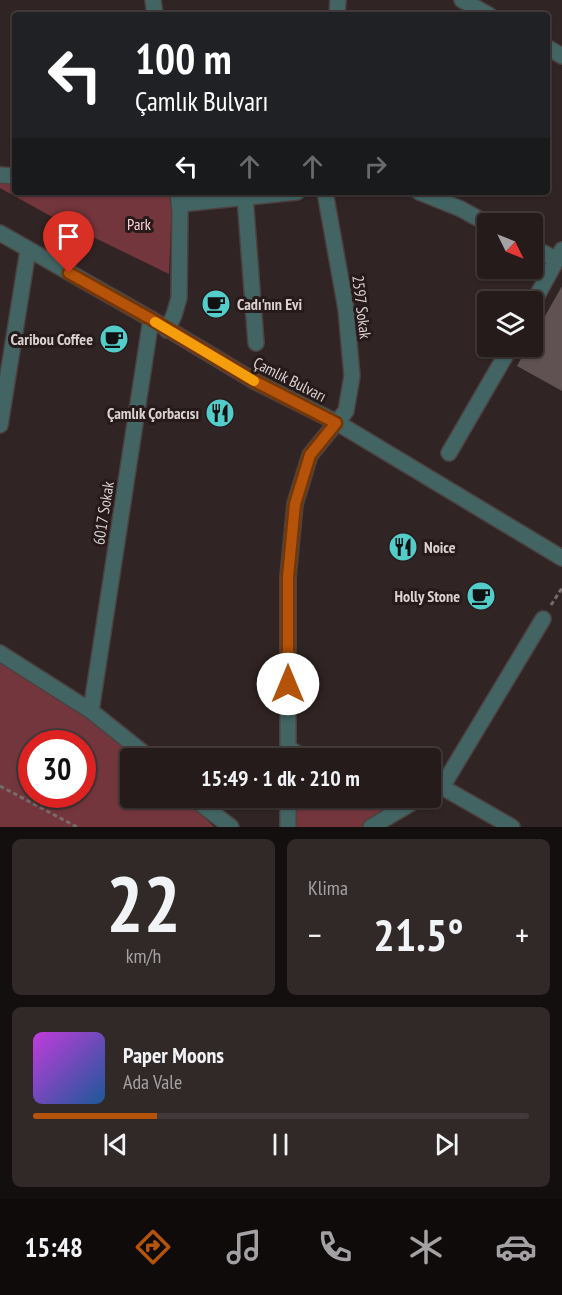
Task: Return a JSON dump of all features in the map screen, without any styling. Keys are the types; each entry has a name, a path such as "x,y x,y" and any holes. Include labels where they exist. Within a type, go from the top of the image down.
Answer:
{"street":[{"path":"462,0 484,12"},
{"path":"167,330 179,298 179,198 266,195"},
{"name":"2597 Sokak","path":"288,748 288,577 295,504 310,455 346,411 352,376 346,309 327,195"},
{"path":"426,195 477,218"},
{"path":"245,197 256,343"},
{"name":"Çamlık Bulvarı","path":"0,233 256,382 336,423 562,558"},
{"path":"0,425 28,250"},
{"path":"540,291 559,255 543,250"},
{"name":"6017 Sokak","path":"91,711 151,319"},
{"path":"449,453 505,357"},
{"path":"441,782 543,619"},
{"path":"0,653 91,711 137,748"},
{"path":"441,792 512,827"},
{"path":"206,808 231,827"},
{"path":"288,808 288,827"},
{"path":"394,808 398,810"},
{"path":"371,827 402,808"}],"path":[{"path":"543,619 562,588"},
{"path":"0,786 78,827"}],"green space":[{"name":"Park","path":"0,181 12,181 12,195 0,188"},
{"name":"Park","path":"13,195 167,195 172,199 169,274 56,219"},
{"path":"0,654 133,748 120,748 120,808 196,808 214,827 0,827"},
{"path":"288,808 394,808 398,810 371,827 288,827"}],"building":[{"path":"562,286 562,391 517,366 522,357 543,357 543,320"}],"slow traffic":[{"path":"155,322 254,381"}],"place":[{"name":"Cadı'nın Evi","path":"216,304"},
{"name":"Caribou Coffee","path":"114,339"},
{"name":"Çamlık Çorbacısı","path":"220,413"},
{"name":"Noice","path":"403,547"},
{"name":"Holly Stone","path":"481,596"}],"route":[{"path":"69,273 256,382 336,423 310,455 295,504 288,577 288,684"}]}
